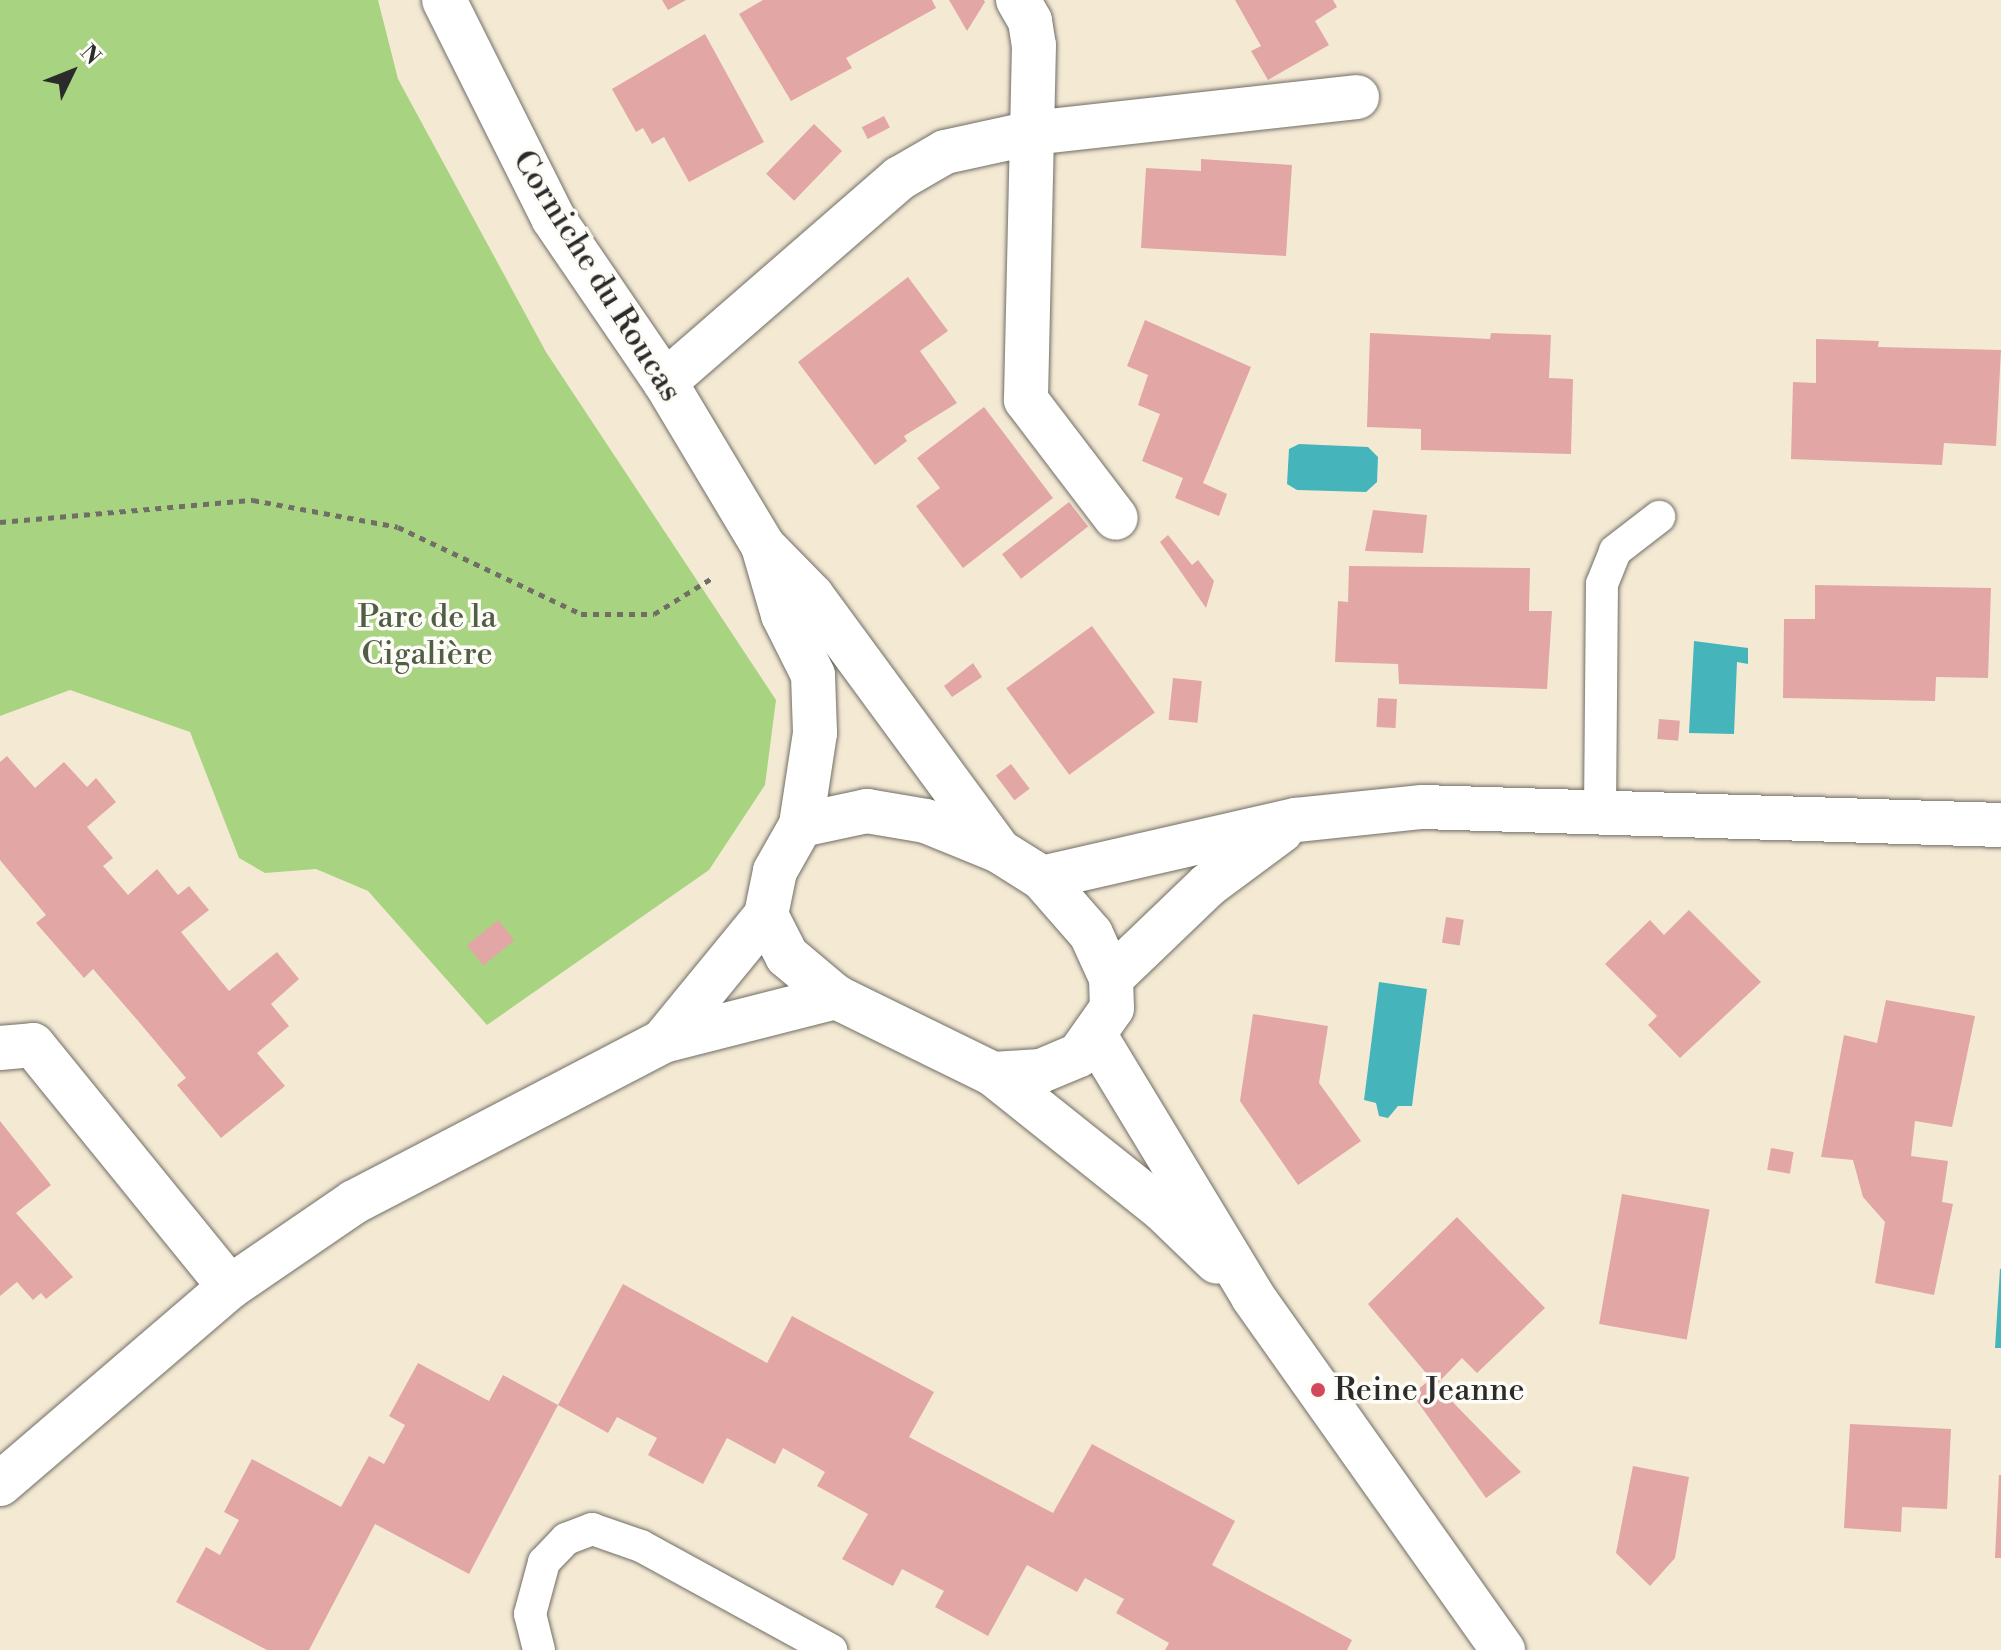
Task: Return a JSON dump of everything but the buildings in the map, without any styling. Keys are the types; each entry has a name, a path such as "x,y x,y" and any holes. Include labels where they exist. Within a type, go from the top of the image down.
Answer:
{"street":[{"name":"Corniche du Roucas","path":"444,0 553,218 665,382 763,546 812,596 999,851"},
{"path":"1018,0 1030,21 1034,45 1026,400 1116,518"},
{"path":"665,382 920,164 945,152 1032,133 1357,97"},
{"name":"Corniche du Roucas","path":"763,546 783,615 813,675 815,733 801,825"},
{"path":"1042,878 1296,820 1422,807 2001,825"},
{"path":"663,1041 766,915 775,871 801,825 867,811 926,821 999,851 1042,878 1091,934 1111,978 1112,1008 1094,1034 1079,1055 1041,1071 993,1074"},
{"path":"1111,978 1208,885 1296,820"},
{"path":"766,915 787,956 836,997 993,1074 1162,1209 1253,1297"},
{"path":"0,1484 230,1287 354,1202 663,1041 836,997"},
{"path":"1094,1034 1253,1297 1503,1650"},
{"path":"0,1048 33,1045 230,1287"}],"lane":[{"path":"1600,811 1602,584 1615,551 1659,517"},
{"path":"539,1650 530,1614 544,1562 566,1539 592,1529 641,1546 831,1650"}],"path":[{"path":"0,522 253,500 398,527 581,614 654,614 763,546"}],"green space":[{"name":"Parc de la Cigalière","path":"0,0 378,0 398,79 546,352 776,700 765,785 709,870 487,1025 368,891 316,869 265,873 239,858 190,732 70,690 0,716"}],"water":[{"path":"1299,444 1368,447 1378,457 1377,482 1366,492 1297,490 1287,484 1289,449"},
{"path":"1694,641 1748,648 1748,664 1737,662 1734,734 1689,733"},
{"path":"1379,982 1427,989 1412,1106 1398,1106 1388,1118 1379,1116 1376,1103 1364,1100"},
{"path":"2000,1269 2001,1348 1995,1348"}],"place":[{"name":"Reine Jeanne","path":"1318,1390"}]}
